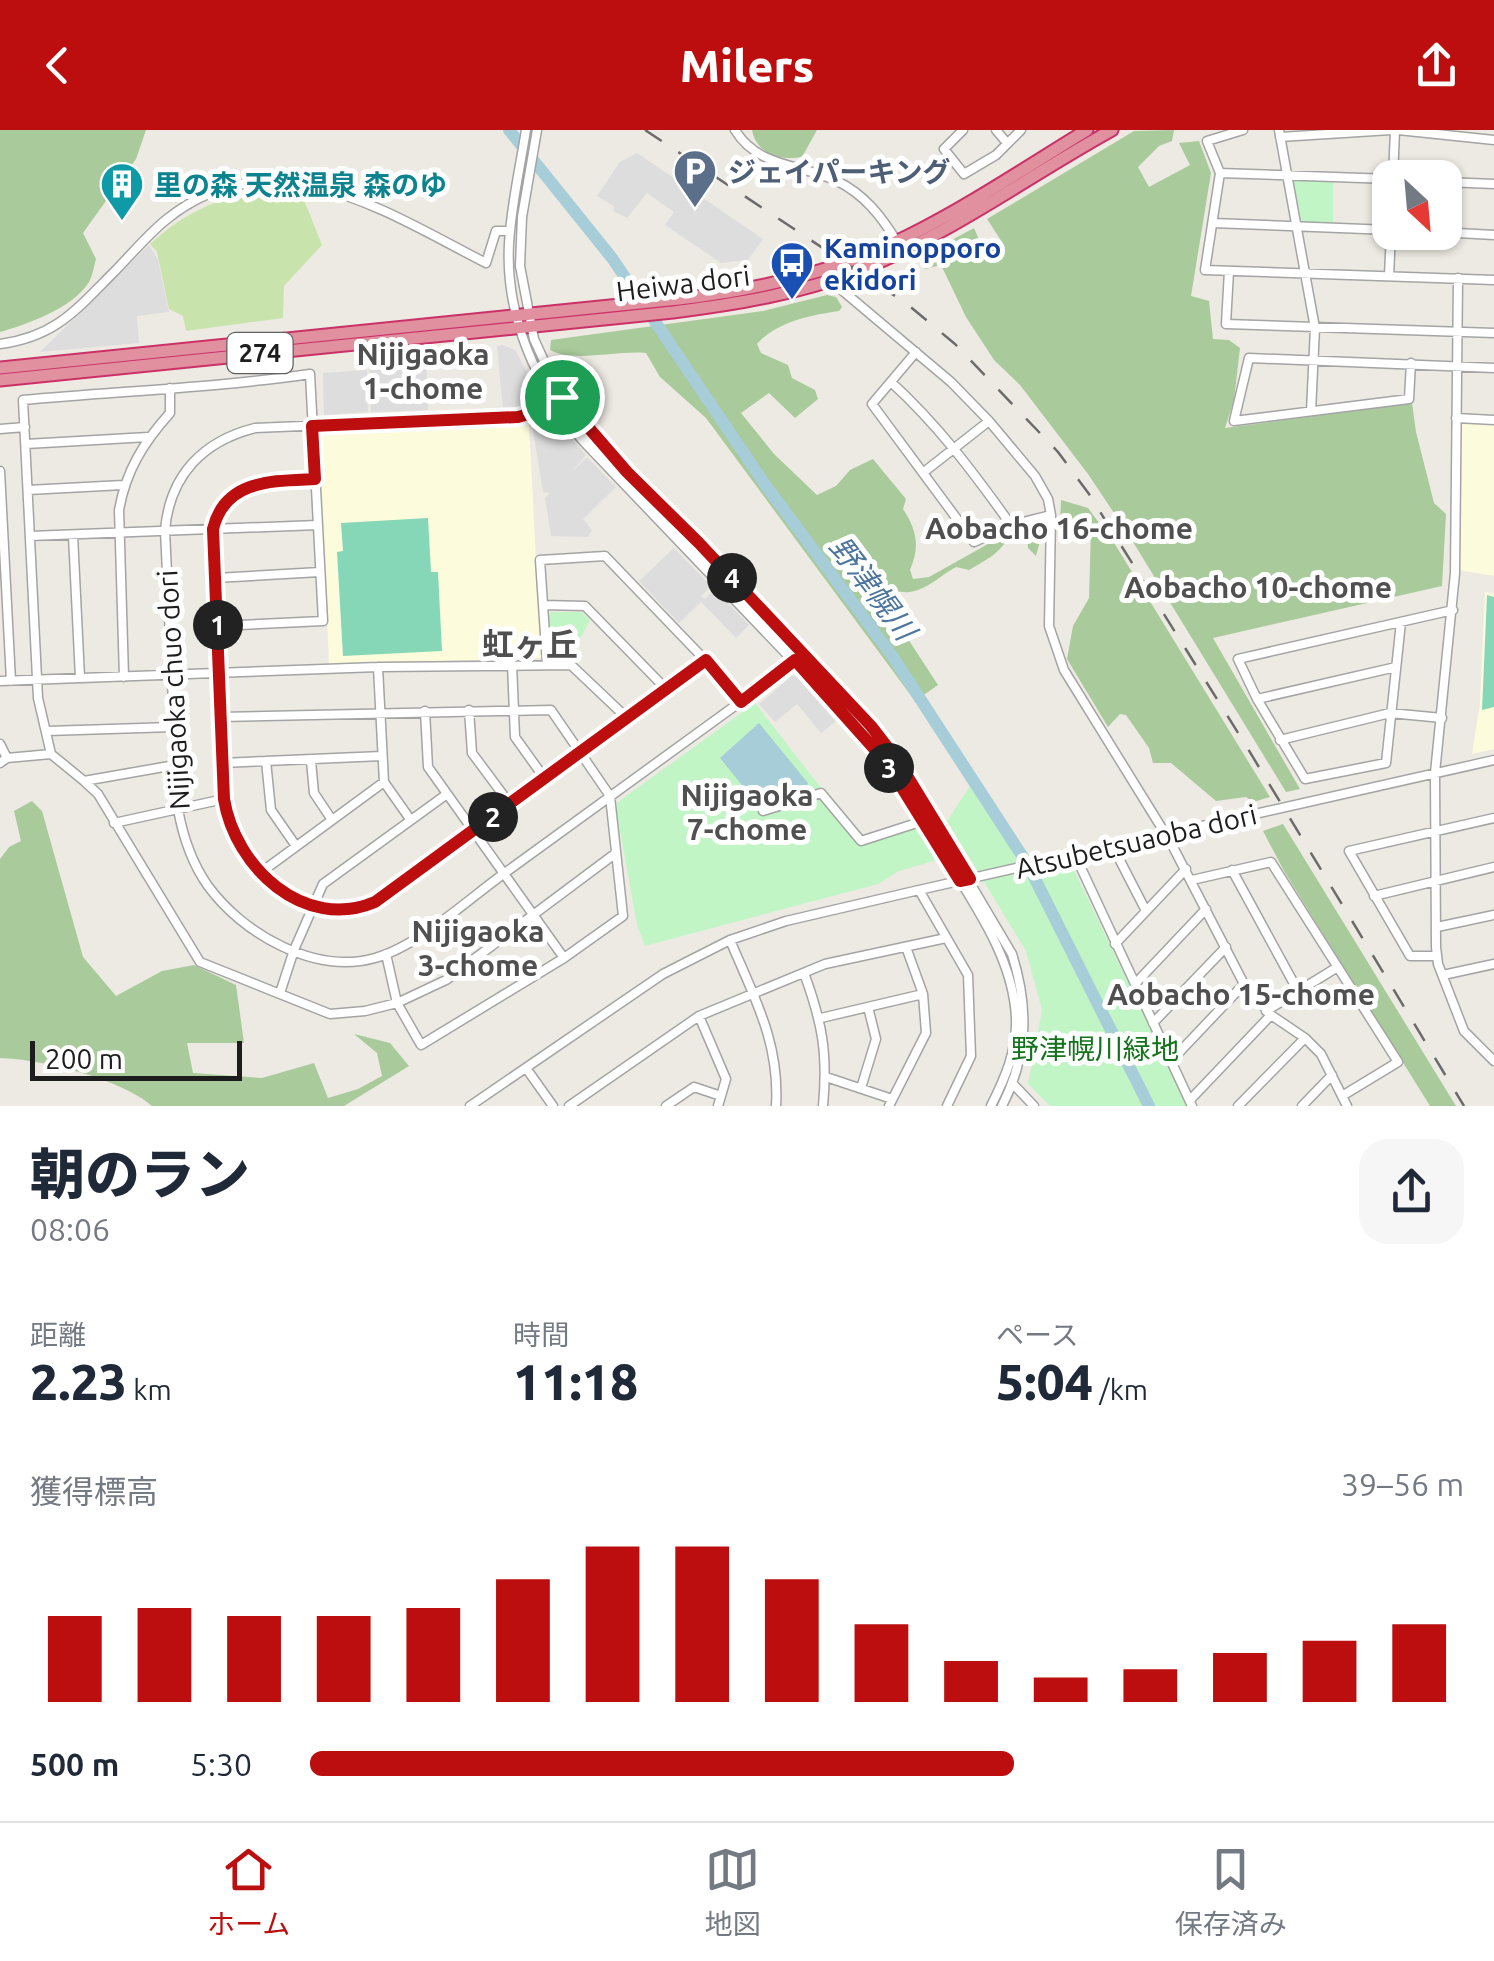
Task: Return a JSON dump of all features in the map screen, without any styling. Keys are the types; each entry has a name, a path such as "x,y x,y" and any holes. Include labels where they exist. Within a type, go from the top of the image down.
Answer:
{"highway":[{"name":"Heiwa dori","path":"899,246 1088,130"},
{"name":"Heiwa dori","path":"524,320 673,312 756,300 958,222 1112,130"},
{"name":"Heiwa dori","path":"524,320 826,276"},
{"name":"274","path":"0,368 524,320"},
{"name":"274","path":"0,380 524,320"}],"street":[{"path":"526,130 510,231 509,270 537,374 553,404 798,657 871,726 898,761 965,880"},
{"path":"734,130 748,148 763,158 817,173 854,191 878,214 899,246"},
{"path":"963,130 944,150 964,174 996,155 1021,130"},
{"path":"996,130 1007,143"},
{"path":"1243,130 1208,141 1220,173 1204,270 1494,280"},
{"path":"1393,160 1395,130"},
{"path":"1311,411 1315,328 1280,133 1395,130 1494,140"},
{"path":"536,135 520,252 524,320 562,397 623,475"},
{"path":"1220,173 1372,178"},
{"path":"0,344 27,340 60,324 168,218 227,188 266,181 306,182 343,192 486,263 496,231 510,231"},
{"path":"1462,183 1494,184"},
{"path":"1214,223 1372,231"},
{"path":"1462,233 1494,235"},
{"path":"1390,250 1390,276"},
{"path":"1229,271 1226,324 1494,334"},
{"path":"826,276 988,420 1034,476 1048,499 1051,515 1047,605 1052,641 1064,670 1186,869 1244,984 1268,1013 1321,1054 1347,1106"},
{"path":"1458,278 1453,610 1435,773 1436,956 1464,1031 1494,1061"},
{"path":"916,352 872,404 974,542 1011,525 1051,515"},
{"path":"1411,363 1409,399 1234,421 1250,358 1411,363 1494,368"},
{"path":"218,626 322,621 310,374 223,386 24,400 36,680 51,754 98,794 200,962 330,1014 397,1003 446,980 616,853"},
{"path":"890,382 956,448 1011,525"},
{"path":"124,677 118,533 123,485 148,438 170,414 170,388"},
{"name":"Nijigaoka chuo dori","path":"562,397 540,411 518,417 245,430 202,451 185,472 171,496 166,530 175,765 178,809 187,848 209,888 259,934 294,950 344,962 386,954 406,945 798,657"},
{"path":"1456,418 1494,420"},
{"path":"924,472 988,420"},
{"path":"0,429 25,427"},
{"path":"26,444 148,438"},
{"path":"0,470 4,631 11,680"},
{"path":"315,479 259,482 246,487 223,507 213,529 224,799 244,856 287,893 312,905 340,911 375,902 706,660"},
{"path":"28,490 123,485"},
{"path":"30,536 318,526"},
{"path":"74,534 80,678"},
{"path":"547,664 540,560 605,556 706,660 741,702"},
{"path":"216,578 320,572"},
{"path":"543,605 585,606 666,690"},
{"path":"1401,622 1386,763 1305,778 1238,660 1401,622 1453,610"},
{"path":"798,657 874,748 1012,954 1020,980 1026,1031 1002,1106"},
{"path":"512,664 515,737 545,779"},
{"path":"0,681 378,667 572,665 628,719"},
{"path":"378,667 384,782 410,819"},
{"path":"1257,699 1396,667"},
{"path":"470,710 472,754 510,804"},
{"path":"221,717 551,710 610,796 623,916 564,958 421,1045 397,1003 386,954"},
{"path":"424,711 428,767 564,958"},
{"path":"1280,740 1390,713 1442,718"},
{"path":"47,732 173,727"},
{"path":"0,744 4,760 51,754"},
{"path":"222,762 382,756"},
{"path":"311,760 314,793 332,820"},
{"name":"Atsubetsuaoba dori","path":"470,1106 663,974 730,940 786,921 1494,760"},
{"path":"266,761 271,810 296,846"},
{"path":"84,781 175,765"},
{"path":"260,873 384,782"},
{"path":"764,811 821,793 861,841 923,821"},
{"path":"280,993 323,884 447,794"},
{"path":"114,824 224,799"},
{"path":"1436,956 1410,956 1349,851 1494,818"},
{"path":"1113,847 1146,911"},
{"path":"1075,855 1191,1103 1268,1013 1336,968"},
{"path":"1192,880 1271,862 1398,1062 1342,1096"},
{"path":"1374,896 1494,867"},
{"path":"1115,944 1186,869"},
{"path":"1232,870 1298,990"},
{"path":"919,890 968,975 971,1056 946,1106"},
{"path":"1134,984 1206,909"},
{"path":"1436,927 1494,915"},
{"path":"569,1106 700,1016 825,964 946,938"},
{"path":"730,940 772,1041 777,1072 776,1106"},
{"path":"1154,1023 1226,947"},
{"path":"826,1077 891,1103 926,1032 923,994 906,948"},
{"path":"1443,975 1494,964"},
{"path":"804,973 821,1018 826,1077 823,1106"},
{"path":"1171,1060 1244,984"},
{"path":"821,1018 923,994"},
{"path":"860,1088 876,1039 868,1007"},
{"path":"700,1016 726,1079 718,1106"},
{"path":"1238,1106 1305,1038"},
{"path":"526,1068 553,1106"},
{"path":"1305,1105 1332,1074"},
{"path":"991,1106 1009,1081"},
{"path":"1009,1081 1034,1106"},
{"path":"666,1106 694,1087 721,1096"}],"shaded area":[{"name":"ジェイパーキング","path":"637,153 763,239 748,260 721,263 665,225 674,212 647,193 627,218 597,196 620,162"},
{"path":"149,245 158,260 169,312 137,316 139,343 40,352"},
{"path":"497,346 515,350 538,393 534,404 503,409"},
{"path":"426,357 428,410 371,412 369,360"},
{"path":"367,370 368,412 324,415 323,373"},
{"path":"548,418 555,420 586,455 571,473 587,457 616,487 583,519 592,530 588,537 551,536 545,498 550,493 543,492 532,424"},
{"path":"1459,421 1494,423 1494,576 1459,570"},
{"path":"529,424 541,658 329,664 319,436"},
{"path":"674,548 711,586 701,596 705,599 715,589 749,625 736,638 701,602 679,623 639,581"},
{"path":"1485,592 1494,594 1494,749 1472,754 1480,704"},
{"path":"792,676 801,677 840,718 821,733 797,704 775,722 759,704"}],"green space":[{"path":"0,130 146,130 136,159 83,233 96,259 89,282 61,307 0,332"},
{"path":"752,130 817,130 802,157 794,158 778,157 764,150"},
{"path":"1174,130 1172,141 1159,146 1138,167 1149,187 1190,165 1179,143 1199,141 1211,173 1191,296 1209,301 1213,339 1229,340 1240,348 1234,400 1225,428 1412,403 1434,503 1446,514 1442,586 1213,638 1300,789 1286,792 1088,474 1020,385 994,360 966,317 941,265 925,269 920,257 974,228 983,249 1002,242 987,219 1134,131"},
{"path":"1293,180 1333,181 1333,224 1302,223"},
{"path":"271,189 300,190 322,245 284,286 283,318 186,331 183,316 169,309 157,252 150,244 206,206"},
{"path":"827,295 836,297 842,307 839,311 784,325 757,344 761,353 788,365 792,378 815,390 818,399 795,418 769,393 741,413 774,454 817,495 836,486 850,470 873,459 906,499 903,509 916,539 910,570 913,579 929,577 1004,535 1039,524 1044,526 1036,556 1028,548 1027,538 1015,536 969,570 956,567 917,590 876,590 938,685 915,701 706,418 660,377 646,353 571,356 550,350 551,340 763,311"},
{"path":"1061,500 1088,508 1116,546 1270,797 1253,802 1246,797 1216,801 1171,763 1153,763 1149,748 1126,715 1120,714 1108,727 1067,659 1073,626 1089,598 1091,529 1081,523 1060,524"},
{"path":"428,518 431,572 438,572 442,651 343,656 337,552 343,551 341,523"},
{"path":"1487,595 1494,597 1494,707 1482,710"},
{"path":"551,612 582,612 590,621 567,661 551,661"},
{"path":"755,703 832,802 829,805 859,845 917,828 937,860 899,871 878,884 645,946 637,925 618,802"},
{"name":"野津幌川緑地","path":"972,783 1012,850 1072,866 1188,1106 1050,1106 1028,1084 1042,1010 1026,951 947,821"},
{"path":"32,801 42,811 83,957 116,996 162,971 194,965 236,985 244,1043 187,1043 193,1073 262,1078 314,1063 328,1098 382,1076 377,1053 354,1034 390,1043 409,1066 344,1106 152,1106 121,1087 80,1072 0,1058 0,859 9,847 21,841 14,811"},
{"path":"1283,824 1456,1106 1430,1106 1284,871 1263,831"}],"water":[{"path":"759,723 808,783 805,794 767,807 763,802 758,805 720,758"}],"waterway":[{"name":"野津幌川","path":"509,130 612,258 764,483 893,657 1028,865 1149,1106"}],"railway":[{"path":"645,130 907,304 955,344 1058,452 1089,494 1245,744 1464,1106"}],"place":[{"name":"ジェイパーキング","path":"695,209"},
{"name":"里の森 天然温泉 森のゆ","path":"122,222"},
{"name":"Kaminopporo ekidori","path":"792,301"}],"district":[{"name":"Nijigaoka 1-chome","path":"423,371"},
{"name":"Aobacho 16-chome","path":"1059,528"},
{"name":"Aobacho 10-chome","path":"1258,587"},
{"name":"虹ヶ丘","path":"530,644"},
{"name":"Nijigaoka 7-chome","path":"747,812"},
{"name":"Nijigaoka 3-chome","path":"478,948"},
{"name":"Aobacho 15-chome","path":"1241,994"}],"route":[{"path":"562,397 627,472 871,726 898,761 970,879 960,881 886,762 795,660 741,702 706,660 375,902 359,908 340,911 312,905 272,883 244,856 227,818 224,799 213,529 216,517 234,495 259,482 315,479 312,426 518,417 540,411 562,397"}]}
